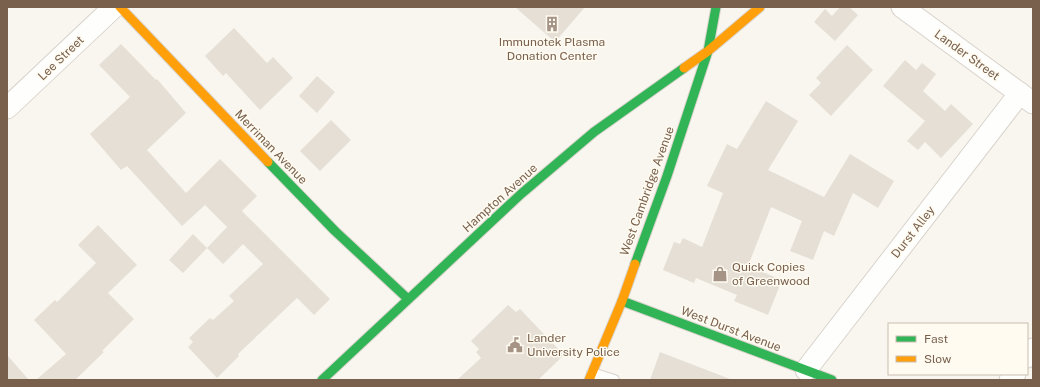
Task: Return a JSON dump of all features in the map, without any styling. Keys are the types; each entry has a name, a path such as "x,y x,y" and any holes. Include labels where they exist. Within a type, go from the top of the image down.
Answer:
{"main road":[{"name":"Merriman Avenue","path":"120,7 335,231 408,299"},
{"name":"West Cambridge Avenue","path":"591,376 622,300 667,176 708,50 716,7"},
{"name":"Hampton Avenue","path":"322,380 521,194 594,132 708,50 760,7"},
{"name":"West Durst Avenue","path":"622,300 832,380"}],"street":[{"name":"Lee Street","path":"7,108 114,7"},
{"name":"Lander Street","path":"902,7 1027,98"},
{"name":"Durst Alley","path":"806,370 1027,98"}],"lane":[{"path":"591,376 614,380"}],"building":[{"name":"Immunotek Plasma Donation Center","path":"515,7 585,7 555,42"},
{"path":"840,7 849,7 858,15 835,41 814,22 825,9 832,16"},
{"path":"234,28 267,63 273,57 293,78 260,110 226,73 223,76 205,56"},
{"path":"121,44 156,80 157,79 186,113 147,150 186,193 220,159 257,196 242,211 330,299 314,315 297,298 238,354 239,356 217,378 188,347 193,342 189,338 210,318 213,320 234,301 229,296 263,264 243,244 223,264 207,248 227,227 205,205 182,226 127,166 121,170 90,134 130,97 99,65"},
{"path":"847,45 873,70 831,116 809,95 821,83 816,78"},
{"path":"905,60 916,70 922,63 936,74 923,91 945,111 951,104 973,124 941,158 925,142 918,150 907,141 925,121 883,86"},
{"path":"317,76 335,92 317,113 299,96"},
{"path":"766,101 798,121 768,170 824,197 850,154 894,181 878,208 853,193 834,236 824,231 813,260 790,251 802,221 771,207 748,266 782,280 768,315 734,301 737,295 696,278 694,283 663,270 674,242 680,244 683,238 702,247 723,193 707,186 727,144 737,149"},
{"path":"331,120 351,140 320,171 300,151"},
{"path":"98,225 137,265 108,293 134,319 102,351 104,352 75,380 36,380 66,354 34,320 55,300 57,302 96,263 78,245"},
{"path":"193,234 207,248 183,273 169,260"},
{"name":"Lander University Police","path":"508,305 516,312 520,309 564,355 538,380 457,380 481,358 476,352 479,349 471,341"},
{"path":"660,352 730,379 650,380"},
{"path":"7,355 29,380 7,380"}],"traffic: fast":[{"path":"635,264 667,176 708,51 716,7"},
{"path":"322,380 521,194 594,132 684,68"},
{"path":"268,162 335,231 408,299"},
{"path":"622,301 832,380"}],"traffic: slow":[{"path":"120,7 268,162"},
{"path":"684,68 708,51 760,7"},
{"path":"589,380 622,301 635,264"}],"place":[{"name":"Immunotek Plasma Donation Center","path":"552,24"},
{"name":"Quick Copies of Greenwood","path":"720,274"},
{"name":"Lander University Police","path":"515,345"}]}
